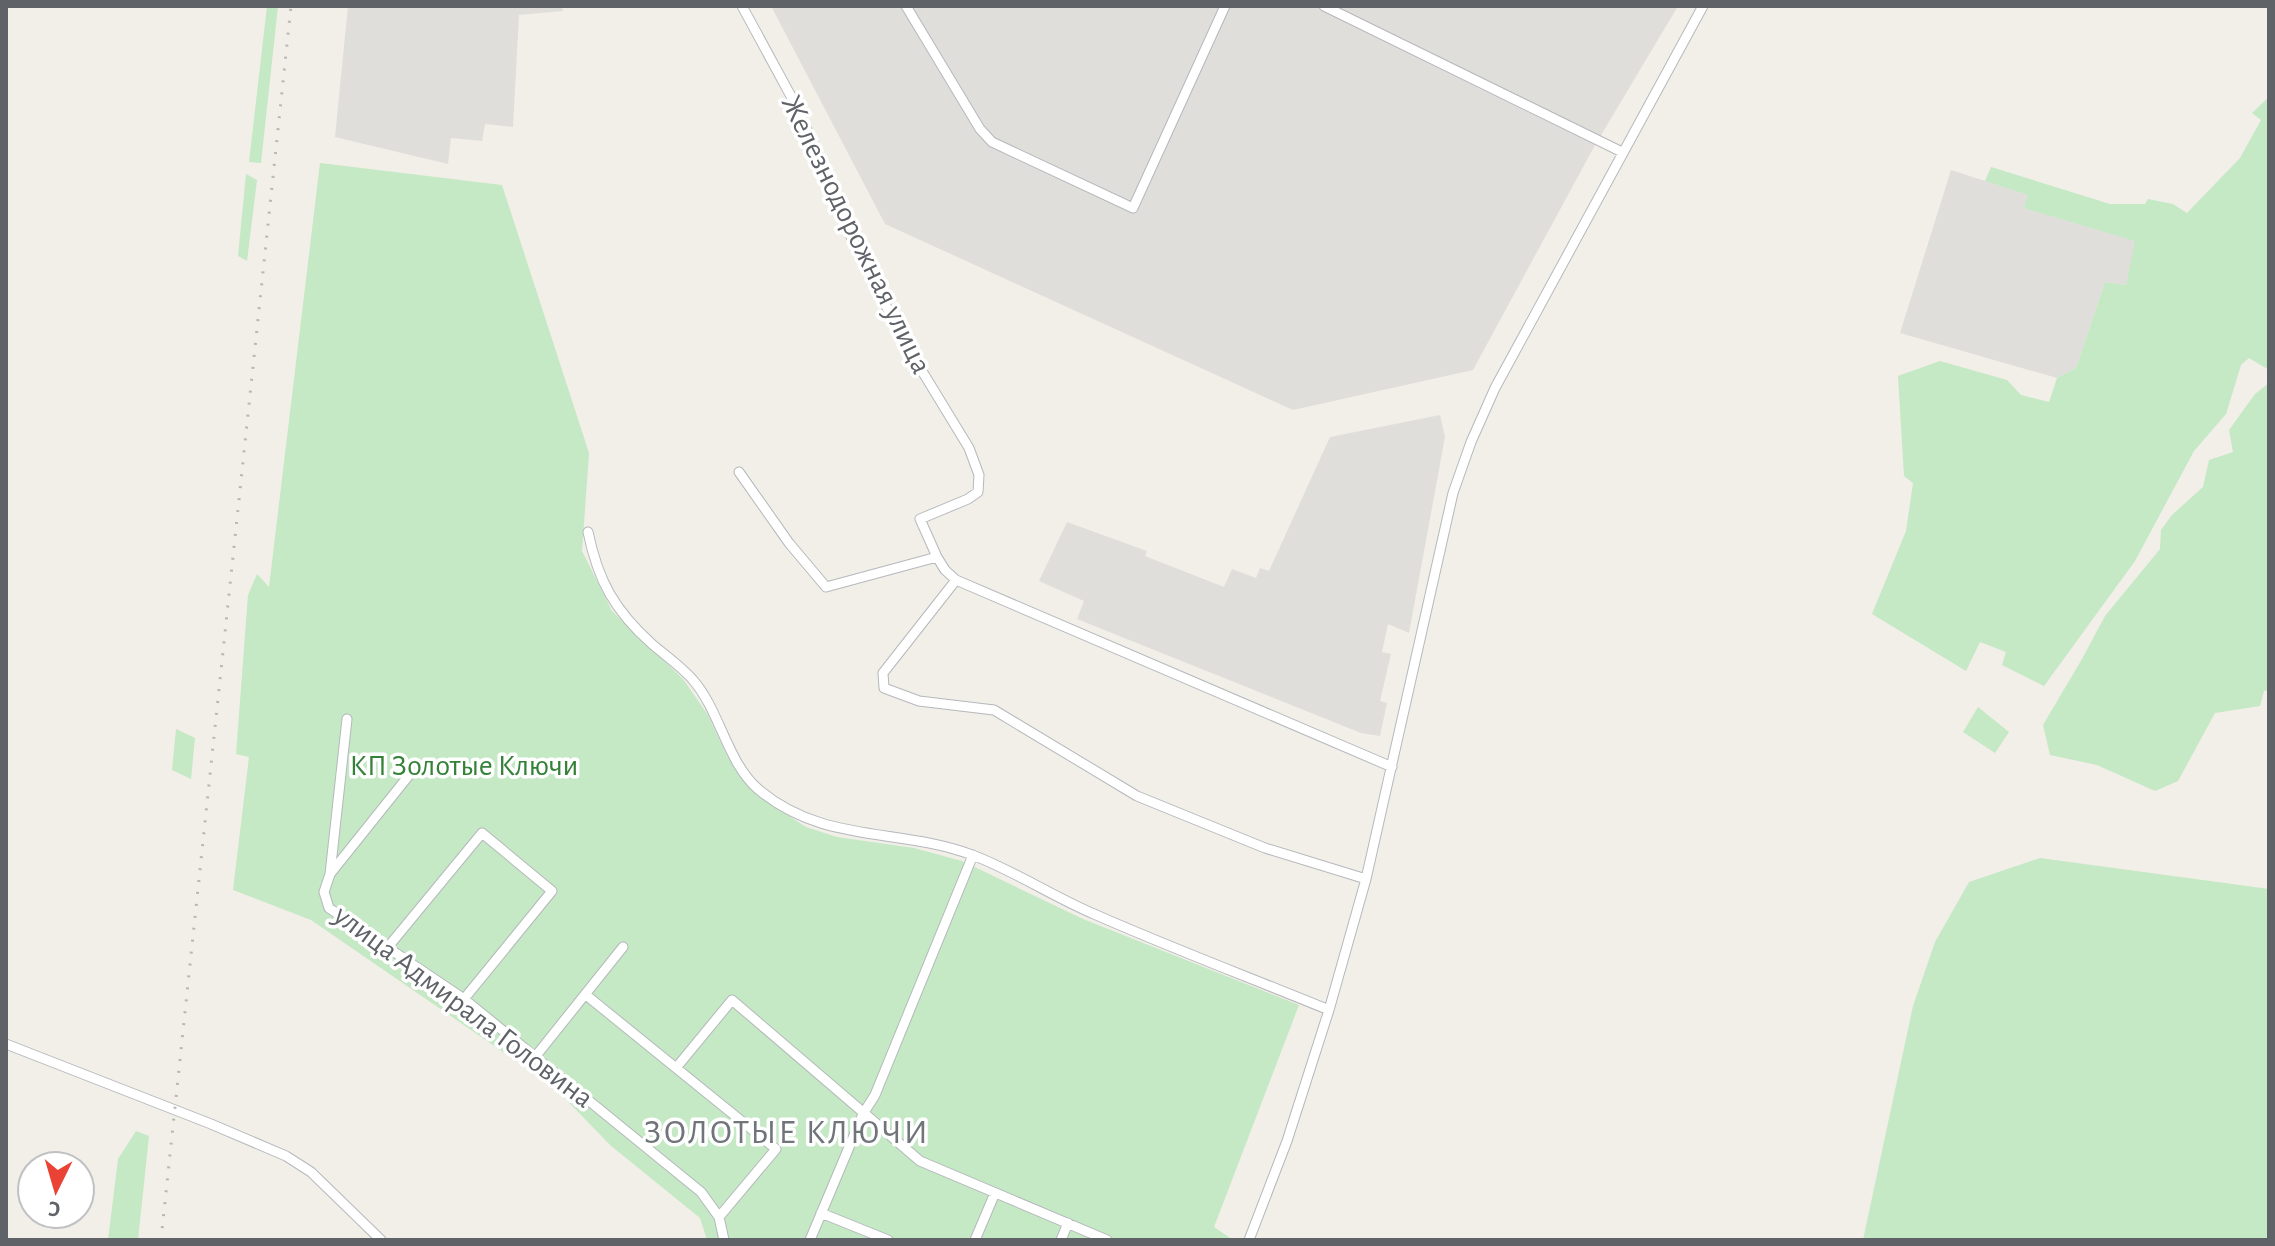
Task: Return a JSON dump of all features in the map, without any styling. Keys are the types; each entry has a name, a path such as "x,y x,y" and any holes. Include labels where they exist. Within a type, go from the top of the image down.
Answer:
{"street":[{"name":"Железнодорожная улица","path":"742,6 793,100 826,171 841,216 874,284 969,448 979,475 978,492 920,519 937,557"},
{"path":"906,6 980,129 992,142 1133,208 1225,6"},
{"path":"1324,6 1622,152"},
{"path":"1249,1240 1287,1141 1366,879 1453,493 1471,442 1495,388 1703,6"},
{"path":"739,472 789,543 826,587 937,557 956,580 1392,767"},
{"path":"588,532 602,583 617,608 693,680 715,713 733,754 757,788 808,820 849,832 918,842 973,855 1093,914 1329,1010"},
{"path":"956,580 883,673 884,688 919,701 994,710 1137,796 1265,848 1366,879"},
{"name":"улица Адмирала Головина","path":"347,719 330,874 324,892 329,908 464,999 701,1192 719,1217 724,1240"},
{"path":"330,874 410,774"},
{"path":"388,947 482,833 552,891 464,999"},
{"path":"810,1240 863,1114 875,1095 973,855"},
{"path":"535,1057 623,947"},
{"path":"586,995 776,1149 719,1217"},
{"path":"676,1068 732,1000 920,1161 1107,1240"},
{"path":"6,1044 286,1156 311,1172 381,1240"},
{"path":"975,1240 995,1193"},
{"path":"821,1213 888,1240"},
{"path":"1061,1240 1068,1223"}],"shaded area":[{"path":"348,6 562,6 563,11 519,15 513,127 485,124 482,141 451,138 448,164 335,137"},
{"path":"771,6 1678,6 1594,147 1473,370 1293,410 885,224"},
{"path":"1951,170 2029,195 2024,208 2136,241 2126,285 2105,282 2076,368 2057,378 1900,333"},
{"path":"1440,415 1445,437 1409,633 1388,624 1382,652 1391,654 1380,701 1387,703 1380,736 1361,733 1077,619 1084,601 1039,581 1067,522 1147,551 1145,556 1224,587 1232,569 1256,578 1260,568 1269,571 1330,437"}],"green space":[{"path":"267,6 278,6 261,163 249,162"},
{"path":"2269,97 2269,370 2249,358 2241,365 2226,414 2194,451 2135,561 2044,686 2002,665 2006,652 1980,642 1966,671 1872,614 1906,531 1913,483 1904,476 1898,376 1940,361 2007,380 2021,395 2049,402 2057,378 2076,368 2105,282 2126,285 2135,241 2024,208 2028,195 1985,181 1991,167 2110,204 2145,204 2148,199 2173,204 2187,213 2240,158 2261,120 2252,113"},
{"name":"КП Золотые Ключи","path":"320,163 502,185 589,453 582,551 612,611 683,679 708,715 727,756 758,796 806,827 837,837 914,848 962,861 1083,919 1299,1005 1214,1227 1233,1240 707,1240 700,1218 610,1145 554,1087 311,920 233,890 249,757 236,754 248,595 257,574 269,587"},
{"path":"246,174 257,180 247,261 238,256"},
{"path":"2269,383 2269,690 2264,691 2260,706 2215,713 2178,781 2155,791 2097,765 2050,755 2043,725 2105,616 2160,549 2161,530 2172,515 2203,487 2209,460 2233,452 2229,430 2255,394"},
{"path":"1978,707 2009,732 1995,753 1963,732"},
{"path":"176,729 195,738 191,779 172,770"},
{"path":"2040,858 2269,889 2269,1240 1863,1240 1913,1006 1935,942 1969,882"},
{"path":"136,1131 149,1136 138,1240 108,1240 118,1159"}],"railway":[{"path":"161,1240 291,6"}],"district":[{"name":"ЗОЛОТЫЕ КЛЮЧИ","path":"787,1131"}]}
